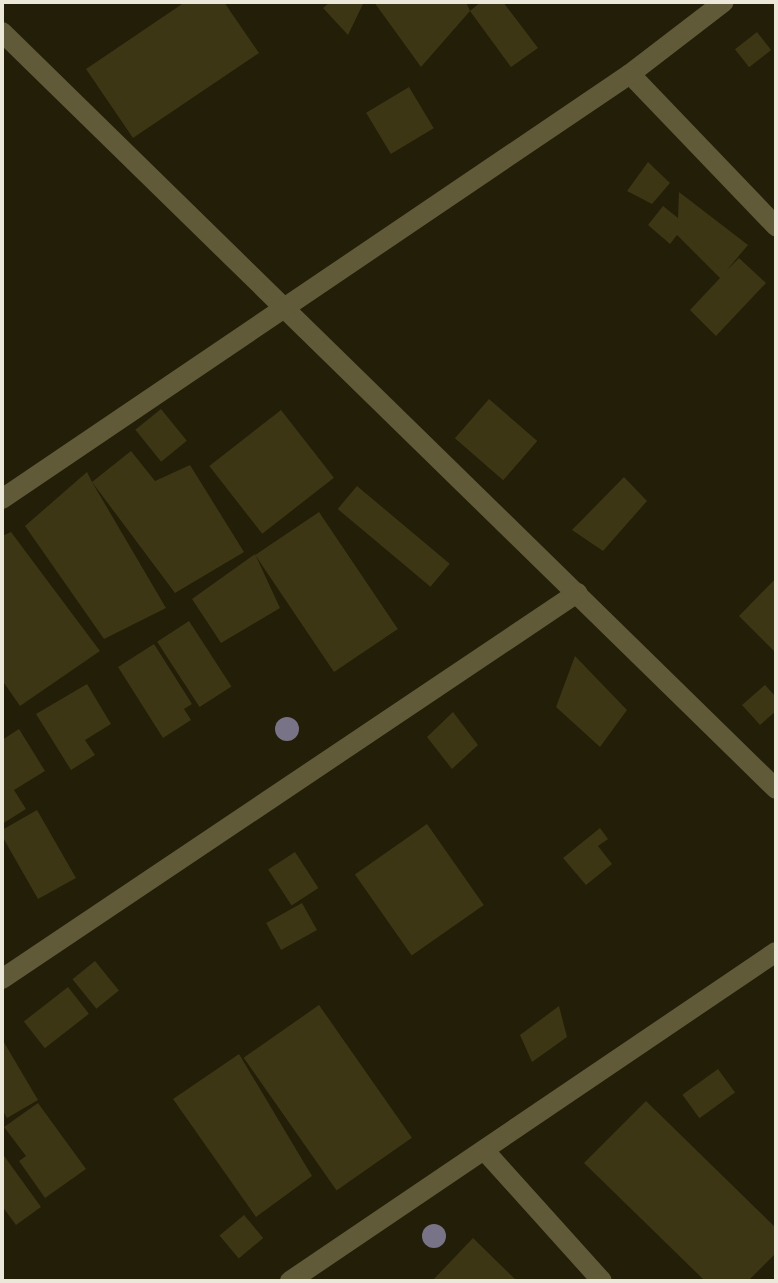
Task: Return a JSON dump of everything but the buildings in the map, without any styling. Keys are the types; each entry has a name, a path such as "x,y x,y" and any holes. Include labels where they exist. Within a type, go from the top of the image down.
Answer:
{"street":[{"path":"2,499 630,74 724,2"},
{"path":"2,32 776,789"},
{"path":"630,74 776,226"},
{"path":"2,979 577,593"},
{"path":"290,1281 776,952"},
{"path":"484,1150 602,1281"}]}
